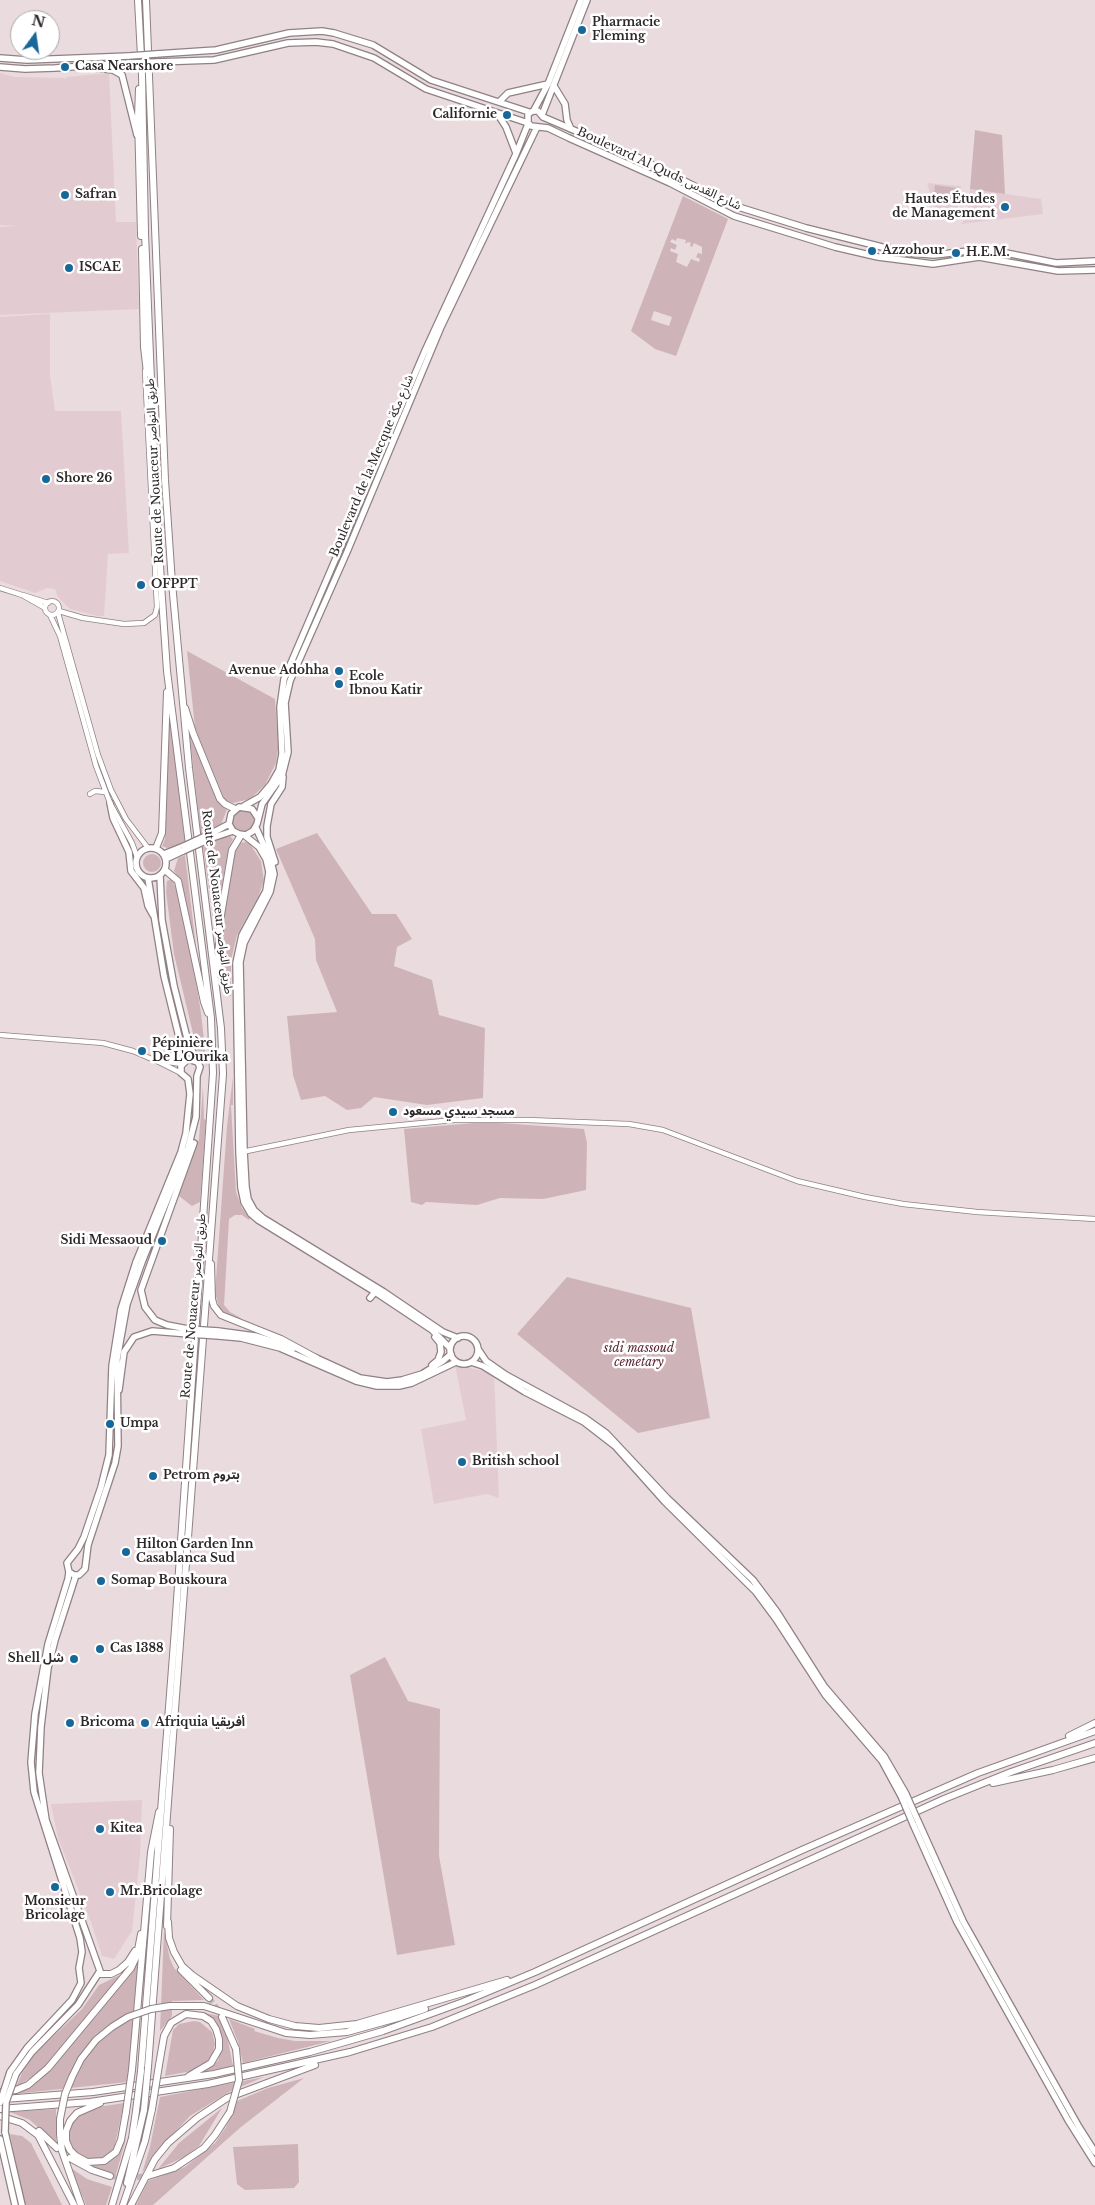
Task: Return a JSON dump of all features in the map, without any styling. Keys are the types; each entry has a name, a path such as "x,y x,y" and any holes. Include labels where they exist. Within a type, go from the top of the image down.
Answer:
{"highway":[{"name":"Route de Nouaceur طريق النواصر","path":"138,0 152,402 168,671 211,1018 213,1102 166,1805"},
{"name":"Route de Nouaceur طريق النواصر","path":"146,0 166,497 181,692 216,980 223,1074 166,1805"},
{"path":"142,75 138,100 138,140 144,347 152,402"},
{"path":"156,848 162,833 168,671"},
{"path":"181,692 193,733 220,799 235,809"},
{"path":"216,980 220,915 230,858 234,843 242,835"},
{"path":"162,873 178,881 198,965 204,1002 211,1018"},
{"path":"209,1256 212,1273 212,1299 214,1306 221,1315 288,1342 316,1358"},
{"path":"0,2101 92,2092 186,2078 263,2064 365,2036 463,2002 535,1972 918,1798 1026,1754 1095,1723"},
{"path":"1026,1754 1095,1731"},
{"path":"131,2205 160,2152 185,2127 212,2106 275,2078 432,2027 527,1988 867,1832 962,1791 1095,1743"},
{"path":"962,1791 1053,1770 1095,1758"},
{"path":"166,1805 171,1840 168,1941 176,1962 209,1998"},
{"path":"112,2099 80,2111 70,2121 65,2138 76,2156 94,2163 104,2161 113,2155 121,2140 132,2070 152,1842 166,1805"},
{"path":"112,2205 132,2138 136,2112 166,1805"},
{"path":"122,2205 144,2110 168,1820"},
{"path":"0,2092 16,2090 28,2085 48,2068 129,1971 136,1958 148,1894"},
{"path":"168,1922 172,1947 187,1971 238,2006 279,2023 313,2028 347,2026 383,2017 535,1972"},
{"path":"97,1976 111,1974 122,1968 132,1956 140,1939"},
{"path":"81,2205 62,2151 60,2119 65,2094 84,2055 96,2040 112,2027 135,2014 150,2009 170,2006 204,2006 286,2033 322,2035 347,2032 393,2020 487,1986"},
{"path":"122,2205 145,2141 164,2036 171,2023 186,2014 197,2014 213,2024 220,2043 218,2052 211,2063 186,2078"},
{"path":"148,2176 174,2168 196,2154 215,2135 230,2112 239,2080 236,2049 222,2017"},
{"path":"0,2109 112,2099 233,2080 363,2048"},
{"path":"0,2115 27,2122 57,2148"},
{"path":"0,2115 22,2123 38,2135 74,2205"},
{"path":"70,2158 92,2170 110,2176"}],"main road":[{"path":"543,116 551,85 580,0"},
{"path":"0,58 27,60 216,50 290,32 322,31 366,42 423,76 532,111 551,85 587,0"},
{"path":"0,67 25,69 214,60 288,43 316,42 333,44 360,52 374,58 426,89 528,124"},
{"path":"86,66 96,70 113,70 122,76 138,140"},
{"path":"500,102 508,93 551,85"},
{"path":"551,85 565,104 568,123 571,129"},
{"name":"Boulevard Al Quds شارع القدس","path":"532,111 637,157 732,205 806,228 910,253 934,255 986,249 1056,263 1095,260"},
{"name":"Boulevard de la Mecque شارع مكة","path":"244,806 260,797 271,784 278,770 282,754 280,707 284,679 424,353 516,154 528,124 526,118 532,111"},
{"path":"497,113 506,127 516,154"},
{"name":"Boulevard de la Mecque شارع مكة","path":"258,818 262,804 282,776 288,752 285,703 290,681 442,327 543,116"},
{"name":"Boulevard Al Quds شارع القدس","path":"528,124 538,126 670,183 734,216 835,247 878,257 933,264 979,257 1058,271 1095,270"},
{"path":"282,776 283,785 271,804 266,826 267,837 276,865 274,879 267,900 248,933 240,962 242,1197 248,1210 254,1217 375,1292 432,1330 450,1351 456,1362 462,1364 471,1362 476,1358 478,1349"},
{"path":"110,803 115,822 129,850 131,871 144,888 148,906 155,917"},
{"path":"211,836 229,824 231,814 235,809 244,806 254,811 258,818 256,828 251,833 242,835"},
{"path":"229,824 233,830 254,842 264,855 269,876 263,896 242,935 236,963 242,1152 246,1193 258,1214 384,1292 443,1332 458,1338"},
{"path":"256,828 271,861 274,879"},
{"path":"165,856 211,836 233,830"},
{"path":"165,856 156,848 148,848 141,851 136,863 138,871 148,878 164,976 178,1033 182,1063 181,1073 188,1078 198,1076"},
{"path":"165,856 162,873 162,920 174,986 188,1042 200,1070 198,1076 195,1138 192,1150 141,1290 145,1307 155,1320 168,1326 189,1331"},
{"path":"148,878 162,873"},
{"path":"164,1062 176,1052 178,1033"},
{"path":"182,1063 188,1059 197,1062"},
{"path":"0,2101 27,2048 76,1995 82,1976 79,1968 82,1949 79,1933 36,1803 31,1762 35,1714 42,1667 69,1572 67,1563 74,1556 84,1537 107,1466 111,1443 112,1366 117,1328 132,1273 184,1143 190,1103 188,1078"},
{"path":"69,1572 76,1575 82,1573 85,1569 84,1561 88,1545 117,1454 118,1352 127,1304 188,1148 196,1117"},
{"path":"370,1298 375,1292"},
{"path":"427,1372 438,1360 441,1352 440,1343 432,1330"},
{"path":"118,1395 122,1382 124,1352 134,1337 140,1333 152,1331 189,1331 266,1339 316,1358 352,1375 374,1381 398,1381 427,1372 445,1360 458,1338 464,1336 476,1342 486,1361 506,1375 584,1418 606,1433 667,1498 753,1580 777,1612 824,1686 884,1756 904,1795 957,1922 1068,2120 1095,2163"},
{"path":"219,1333 280,1348 356,1381 378,1386 399,1386 412,1383 456,1362"},
{"path":"471,1362 482,1366 525,1392 584,1422 615,1446 665,1502 756,1592 776,1619 820,1688 882,1761 904,1795"},
{"path":"74,1556 81,1557 84,1561"},
{"path":"22,2205 5,2132 6,2102 13,2073 78,2005 97,1976 100,1967 46,1820 39,1773 41,1727 48,1668 76,1575"},
{"path":"916,1823 963,1922 1056,2088 1095,2152"},
{"path":"81,1962 91,1958 97,1961"},
{"path":"82,1976 86,1979 97,1976"},
{"path":"0,2138 15,2205"}],"street":[{"path":"58,610 96,621 138,624 148,622 155,615 157,607 150,501 144,347"},
{"path":"0,588 46,605 60,636 95,763 105,792 132,843 137,857"},
{"path":"46,605 54,601 58,610 98,755 111,790 126,819 148,848"},
{"path":"50,615 58,610"},
{"path":"90,794 95,791 105,792"},
{"path":"0,1035 103,1043 133,1051 181,1073"},
{"path":"154,1060 182,1063"},
{"path":"242,1152 349,1130 454,1120 528,1120 629,1124 652,1127 677,1134 797,1181 885,1201 1016,1215 1095,1217"}],"shaded area":[{"path":"0,73 14,77 65,78 65,80 67,77 109,73 116,222 136,222 139,309 0,315 0,227 20,226 0,225"},
{"name":"Hautes Études de Management","path":"927,183 961,186 957,217 939,217"},
{"name":"Hautes Études de Management","path":"970,189 1041,199 1043,214 961,224 968,216"},
{"path":"50,314 50,376 55,411 121,411 129,553 108,554 104,616 70,609 58,597 55,589 47,588 35,593 0,581 0,317"},
{"name":"British school","path":"455,1365 494,1373 499,1498 487,1494 434,1504 421,1429 466,1420"},
{"path":"142,1800 140,1855 132,1931 114,1959 102,1956 91,1922 58,1838 51,1804"}],"green space":[{"path":"975,130 1002,135 1005,194 970,189"},
{"path":"935,185 957,188 956,197 934,194"},
{"path":"683,196 728,219 676,356 655,349 631,331","holes":["677,238 686,240 685,244 691,243 690,246 692,247 694,243 702,247 702,254 698,253 696,257 700,259 699,262 691,259 687,267 676,262 678,254 670,251 671,248 675,250 677,245 670,242 672,239 676,241","654,311 672,317 669,326 651,320"]},
{"path":"187,651 275,699 278,749 276,763 265,785 250,799 233,803 226,801 224,798 195,728"},
{"path":"169,711 185,843 170,849 162,846 165,839"},
{"path":"189,729 220,803 227,809 221,825 201,836"},
{"path":"239,810 247,810 254,817 254,825 247,832 239,832 232,825 232,817"},
{"path":"317,833 372,914 396,914 412,939 397,947 394,966 432,980 439,1015 485,1028 483,1098 427,1105 374,1097 361,1108 347,1110 325,1096 301,1100 293,1075 287,1016 337,1012 316,960 315,939 276,849"},
{"path":"230,836 233,839 229,848 216,915 213,917 203,847 220,838"},
{"path":"246,842 250,844 261,861 264,881 258,897 237,935 231,960 231,996 225,996 220,934 235,849 238,843"},
{"path":"148,854 156,854 161,859 159,870 148,872 143,867 143,859"},
{"path":"185,855 196,946 181,881 174,871 178,858"},
{"path":"172,879 177,891 193,963 207,1067 197,1050 174,954 166,892 167,881"},
{"path":"233,1077 233,1105 231,1105 236,1192 242,1208 250,1218 249,1220 242,1215 235,1215 229,1219 224,1305 230,1312 241,1318 240,1321 220,1310 215,1293 227,1126"},
{"path":"203,1086 204,1119 206,1120 200,1202 192,1206 179,1196 199,1139"},
{"path":"486,1122 584,1129 587,1143 586,1190 543,1199 500,1198 477,1205 426,1202 422,1205 411,1202 404,1129"},
{"name":"sidi massoud cemetary","path":"567,1277 691,1308 710,1418 638,1433 517,1334"},
{"path":"385,1657 408,1701 440,1709 439,1856 455,1945 397,1955 350,1675"},
{"path":"164,1931 170,1959 174,1968 204,2000 172,2001 172,2016 160,2031"},
{"path":"142,1946 135,2027 127,2082 14,2094 34,2084 128,1976"},
{"path":"124,1973 41,2071 16,2087 22,2073 36,2053 82,2009 99,1985"},
{"path":"201,2012 219,2016 227,2036 233,2066 204,2072 218,2061 222,2044 212,2020"},
{"path":"229,2019 255,2029 254,2031 278,2038 295,2041 331,2041 243,2063 238,2042"},
{"path":"194,2021 200,2022 212,2032 215,2044 213,2053 207,2062 192,2071 165,2076 173,2030 179,2024"},
{"path":"264,2077 229,2092 190,2116 162,2146 142,2173 150,2147 160,2097"},
{"path":"304,2078 241,2127 153,2205 136,2205 148,2181 185,2167 215,2143 226,2127 237,2101 268,2088"},
{"path":"124,2103 114,2149 104,2158 87,2159 79,2156 71,2147 68,2135 70,2125 80,2114 98,2107"},
{"path":"222,2108 199,2146 184,2157 158,2169 179,2143"},
{"path":"56,2109 56,2144 30,2120 10,2112"},
{"path":"10,2134 22,2136 31,2143 62,2205 25,2205"},
{"path":"126,2139 116,2174 85,2165 97,2165 110,2160 118,2153"},
{"path":"298,2144 299,2182 294,2188 245,2190 237,2184 233,2147"},
{"path":"71,2168 87,2179 112,2187 106,2205 86,2205"}],"tunnel":[{"path":"209,1998 220,2013"},
{"path":"110,2176 127,2178 148,2176"}],"place":[{"name":"Pharmacie Fleming","path":"582,30"},
{"name":"Casa Nearshore","path":"65,67"},
{"name":"Californie","path":"507,115"},
{"name":"Safran","path":"65,195"},
{"name":"Hautes Études de Management","path":"1005,207"},
{"name":"Azzohour","path":"872,251"},
{"name":"H.E.M.","path":"956,253"},
{"name":"ISCAE","path":"69,268"},
{"name":"Shore 26","path":"46,479"},
{"name":"OFPPT","path":"141,585"},
{"name":"Avenue Adohha","path":"339,671"},
{"name":"Ecole Ibnou Katir","path":"339,684"},
{"name":"Pépinière De L'Ourika","path":"142,1051"},
{"name":"مسجد سيدي مسعود","path":"393,1112"},
{"name":"Sidi Messaoud","path":"162,1241"},
{"name":"Umpa","path":"110,1424"},
{"name":"British school","path":"462,1462"},
{"name":"Petrom بتروم","path":"153,1476"},
{"name":"Hilton Garden Inn Casablanca Sud","path":"126,1552"},
{"name":"Somap Bouskoura","path":"101,1581"},
{"name":"Cas 1388","path":"100,1649"},
{"name":"Shell شل","path":"74,1659"},
{"name":"Bricoma","path":"70,1723"},
{"name":"Afriquia أفريقيا","path":"145,1723"},
{"name":"Kitea","path":"100,1829"},
{"name":"Monsieur Bricolage","path":"55,1887"},
{"name":"Mr.Bricolage","path":"110,1892"}]}
